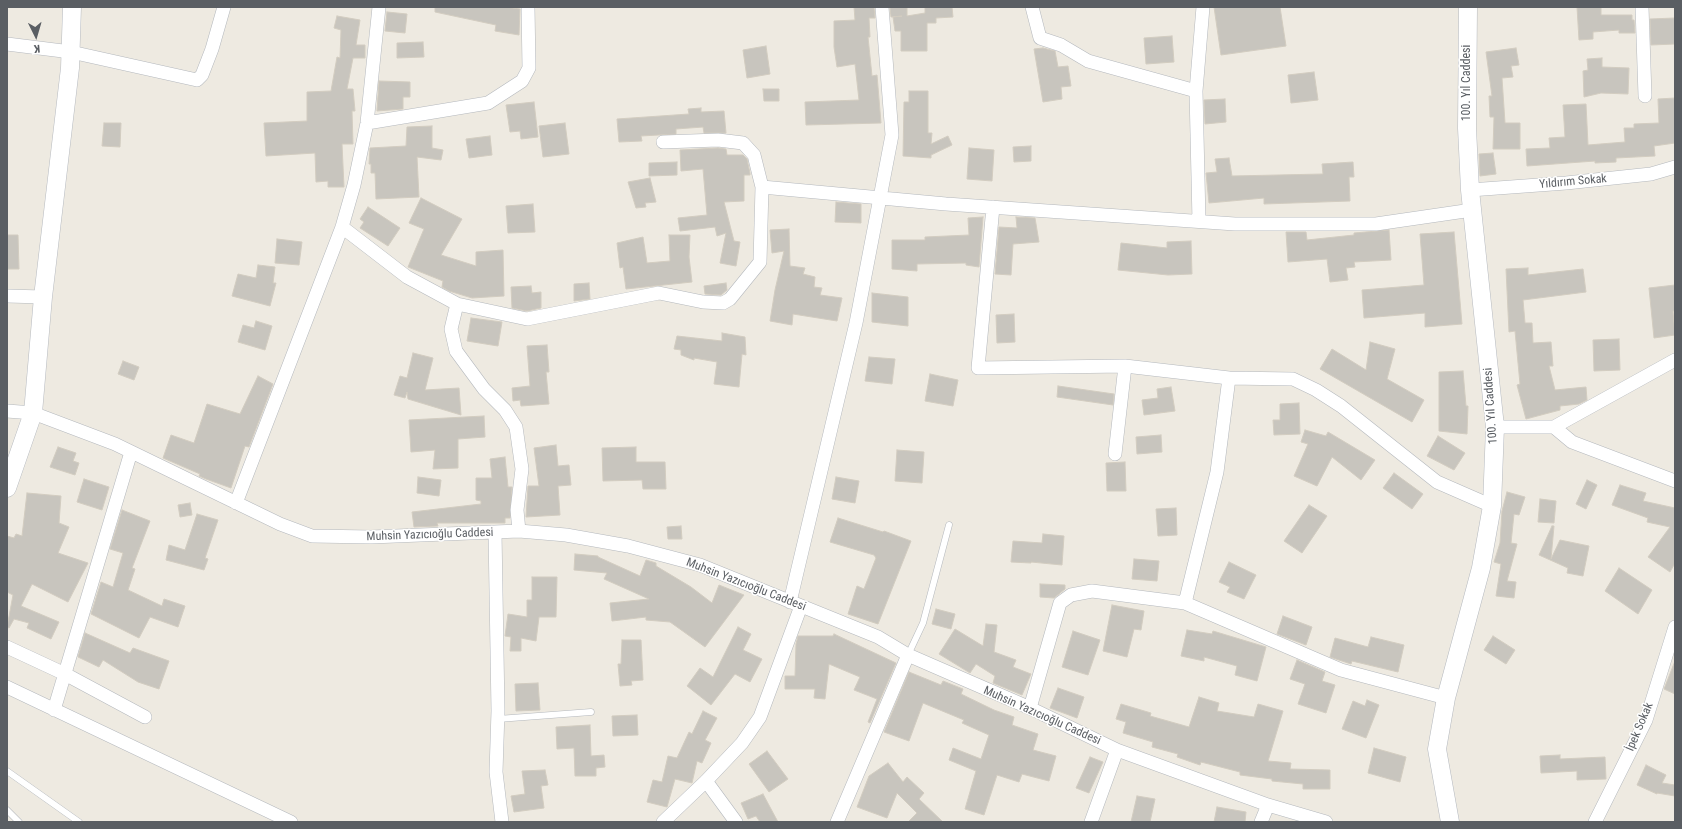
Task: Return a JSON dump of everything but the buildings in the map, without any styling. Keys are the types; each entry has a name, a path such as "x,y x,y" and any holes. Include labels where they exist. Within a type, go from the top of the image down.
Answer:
{"street":[{"path":"7,488 34,413 43,297 71,52 72,7"},
{"path":"7,44 71,52 197,80 202,75 212,49 224,7"},
{"path":"236,503 342,227 354,185 367,123 379,7"},
{"path":"367,123 488,103 522,81 529,68 528,7"},
{"path":"663,822 706,781 742,743 760,717 796,604 856,323 892,135 882,7"},
{"path":"1032,7 1040,38 1061,45 1088,61 1196,91"},
{"path":"1198,221 1196,91 1203,7"},
{"name":"100. Yıl Caddesi","path":"1450,822 1437,749 1446,698 1481,568 1492,506 1495,427 1470,190 1467,128 1468,7"},
{"path":"1642,7 1645,96"},
{"path":"342,227 407,277 457,304 527,319 659,293 703,302 722,303 730,299 760,262 762,188 754,155 743,143 718,140 663,142"},
{"name":"Yıldırım Sokak","path":"1470,190 1566,183 1651,174 1675,167"},
{"path":"762,188 993,207 1235,224 1376,224 1472,210"},
{"path":"993,207 978,368 1125,366 1229,378 1293,379 1316,390 1341,406 1436,482 1492,506"},
{"path":"7,296 43,297"},
{"path":"457,304 451,329 456,351 484,389 506,410 516,426 522,469 517,510 519,531"},
{"path":"1495,427 1554,427 1675,360"},
{"path":"1115,454 1125,366"},
{"path":"1185,602 1217,472 1229,378"},
{"name":"Muhsin Yazıcıoğlu Caddesi","path":"7,411 34,413 131,452 280,524 312,536 372,538 519,531 566,535 628,546 700,565 878,637 908,655 1030,708 1117,750 1268,805 1326,822"},
{"path":"1554,427 1572,442 1675,481"},
{"path":"54,710 131,452"},
{"path":"496,532 498,719 496,772 502,822"},
{"path":"1030,708 1060,604 1071,595 1092,591 1185,602 1341,670 1446,698"},
{"name":"İpek Sokak","path":"1595,822 1646,720 1675,627"},
{"path":"7,647 65,674 145,718"},
{"path":"837,822 908,655"},
{"path":"7,687 291,822"},
{"path":"1091,822 1117,750"},
{"path":"706,781 736,822"},
{"path":"1261,822 1268,805"}],"lane":[{"path":"908,655 923,623 949,525"},
{"path":"498,719 591,712"},
{"path":"7,771 79,822"},
{"path":"7,810 19,822"}]}
